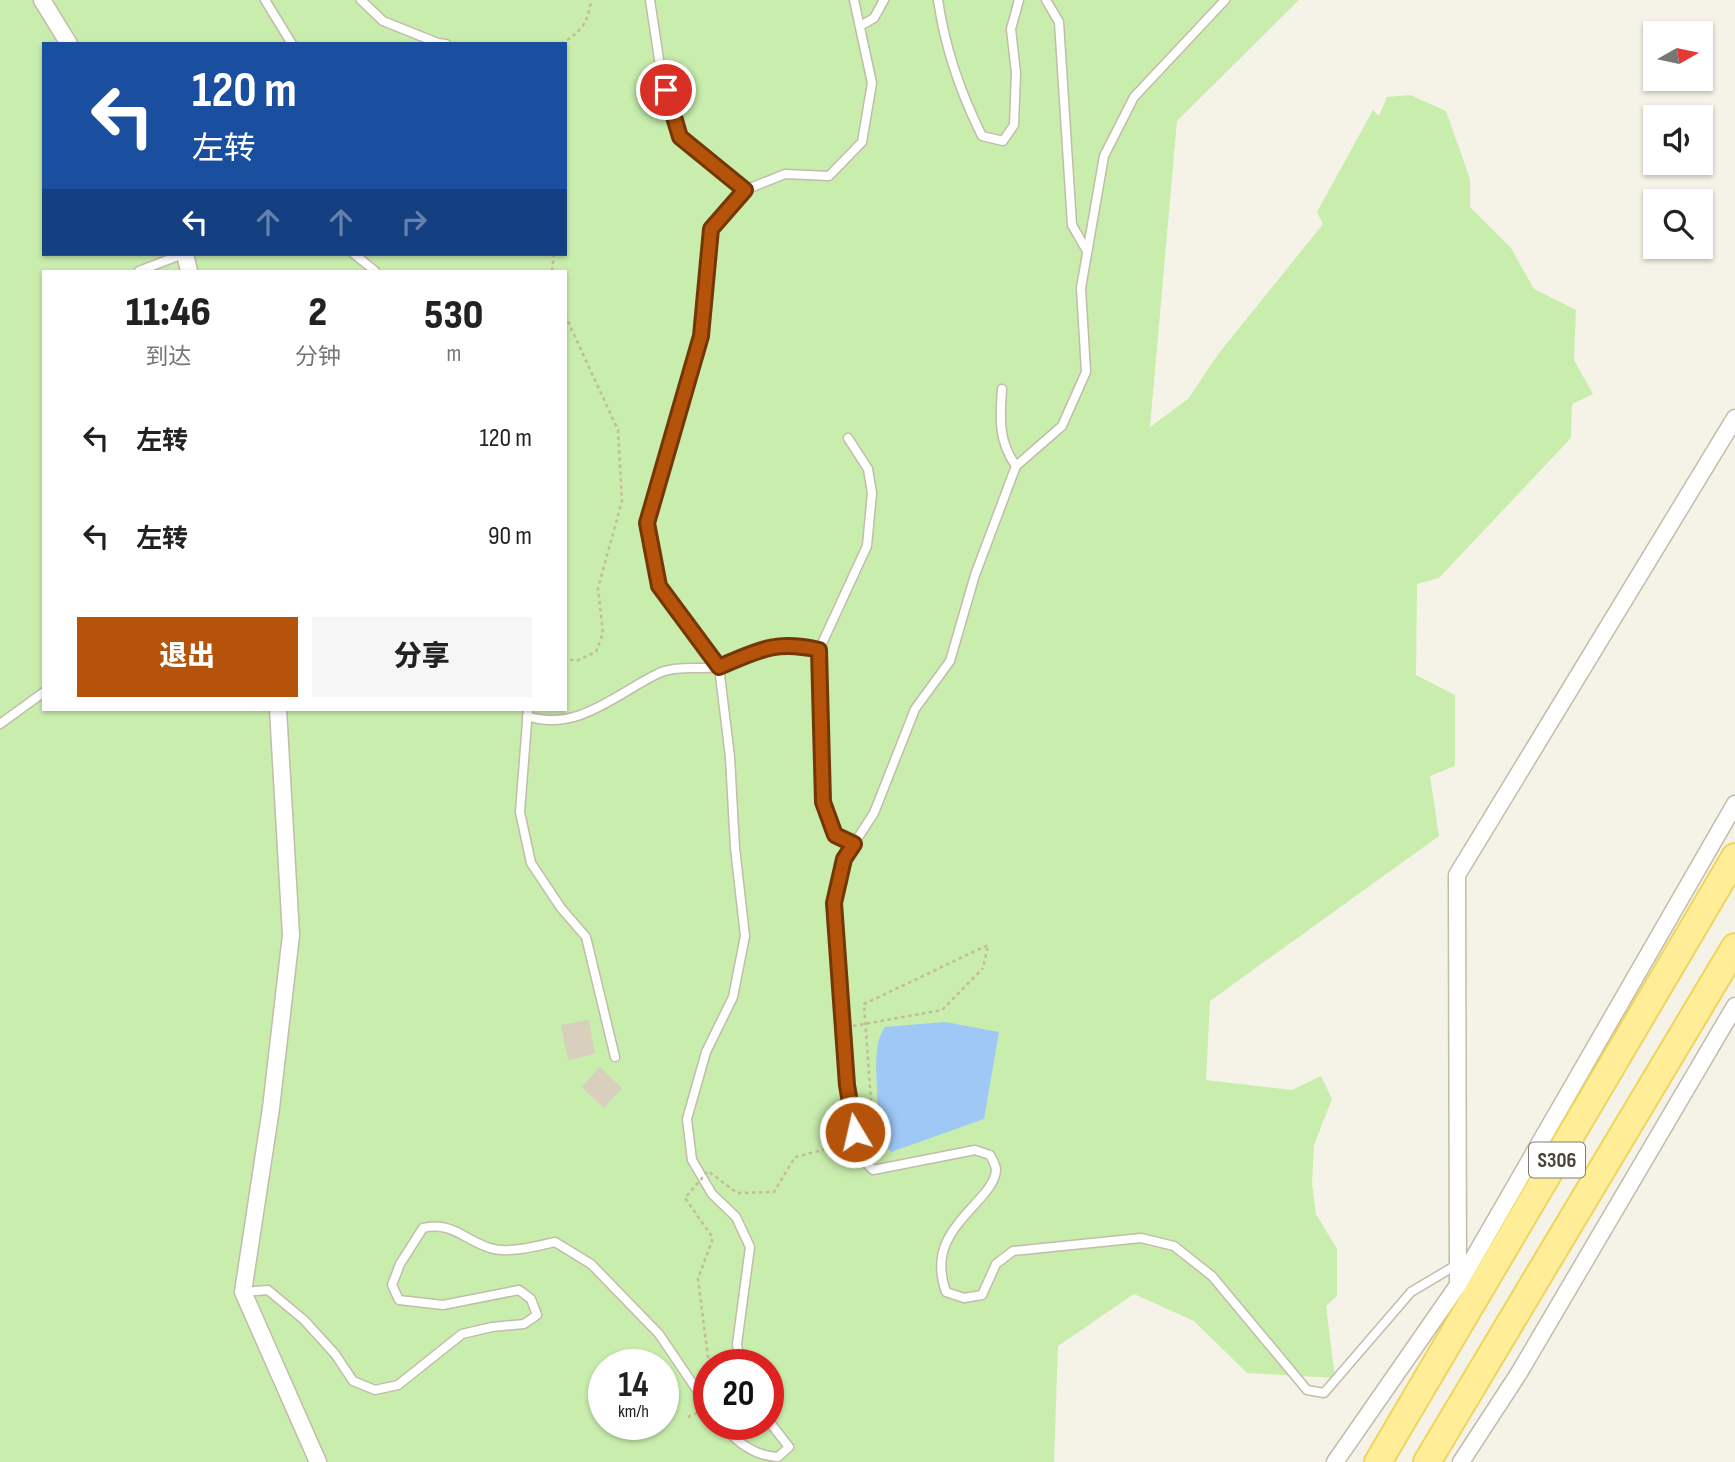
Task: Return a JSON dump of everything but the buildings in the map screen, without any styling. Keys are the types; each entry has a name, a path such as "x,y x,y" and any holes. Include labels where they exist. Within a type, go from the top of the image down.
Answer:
{"main road":[{"name":"S306","path":"1378,1462 1735,857"},
{"name":"S306","path":"1427,1462 1735,947"}],"street":[{"path":"42,0 68,42"},
{"path":"1458,1285 1457,875 1735,418"},
{"path":"278,711 291,935 271,1108 243,1292 318,1462"},
{"path":"1335,1462 1458,1285 1735,804"},
{"path":"1461,1462 1519,1373 1735,1006"}],"lane":[{"path":"265,0 291,42"},
{"path":"361,0 383,21 436,42"},
{"path":"650,0 660,66 680,137 745,190"},
{"path":"738,1349 750,1247 736,1217 712,1194 692,1160 687,1119 706,1052 733,997 745,936 735,848 730,757 719,667 659,586 647,523 701,336 711,229 745,190 785,174 829,176 862,142 872,83 854,0"},
{"path":"860,26 874,18 884,0"},
{"path":"938,0 944,38 966,104 982,136 1003,141 1014,125 1016,72 1012,29 1019,0"},
{"path":"1046,0 1059,22 1072,225 1087,251"},
{"path":"1225,0 1134,97 1104,156 1081,288 1086,372 1062,426 1016,466 975,575 950,661 915,709 874,813 844,859 834,903 847,1085 858,1155 873,1170 975,1150 990,1155 996,1170 991,1186 955,1227 942,1248 940,1275 946,1292 964,1298 982,1295 996,1264 1013,1251 1141,1238 1174,1246 1212,1276 1307,1390 1324,1393 1411,1292 1458,1264"},
{"path":"142,270 179,256"},
{"path":"356,256 374,270"},
{"path":"1002,388 999,426 1006,452 1016,466"},
{"path":"848,438 868,469 872,493 867,546 819,650 823,802 835,835 854,844"},
{"path":"615,1057 586,937 561,908 531,863 520,812 528,712 544,721 576,718 661,672 719,667 769,646 799,645 819,650"},
{"path":"0,723 42,693"},
{"path":"243,1292 268,1290 304,1320 353,1381 375,1390 398,1385 463,1334 492,1327 524,1324 537,1315 531,1299 519,1290 443,1305 399,1300 392,1285 400,1264 423,1228 439,1225 492,1249 555,1242 591,1264 659,1334 693,1384"},
{"path":"736,1440 762,1456 778,1457 789,1447 784,1440"}],"path":[{"path":"564,42 580,33 589,17 591,0"},
{"path":"567,319 618,430 622,502 598,588 603,633 596,652 576,661 567,659"},
{"path":"707,1349 698,1279 713,1238 685,1198 708,1171 737,1193 774,1192 795,1157 831,1148 871,1102 865,1024 864,1004 988,945 983,968 942,1010 865,1024 843,1028"}],"green space":[{"path":"0,0 1299,0 1177,121 1150,427 1188,399 1219,353 1323,224 1317,212 1373,110 1379,116 1387,97 1410,95 1446,111 1470,179 1470,207 1511,248 1534,289 1576,310 1574,360 1593,394 1572,404 1571,438 1439,578 1417,584 1416,675 1455,695 1455,766 1430,776 1439,836 1210,1001 1206,1080 1292,1090 1321,1076 1332,1099 1314,1145 1312,1183 1316,1214 1337,1249 1337,1296 1326,1306 1335,1378 1247,1373 1194,1321 1134,1294 1058,1346 1054,1462 0,1462"}],"water":[{"path":"945,1022 999,1032 984,1119 891,1152 874,1130 877,1117 876,1062 880,1037 885,1027"}],"route":[{"path":"666,90 680,137 745,190 711,229 701,336 647,523 659,586 719,667 769,646 799,645 819,650 823,802 835,835 854,844 844,859 834,903 847,1085 855,1132"}]}
